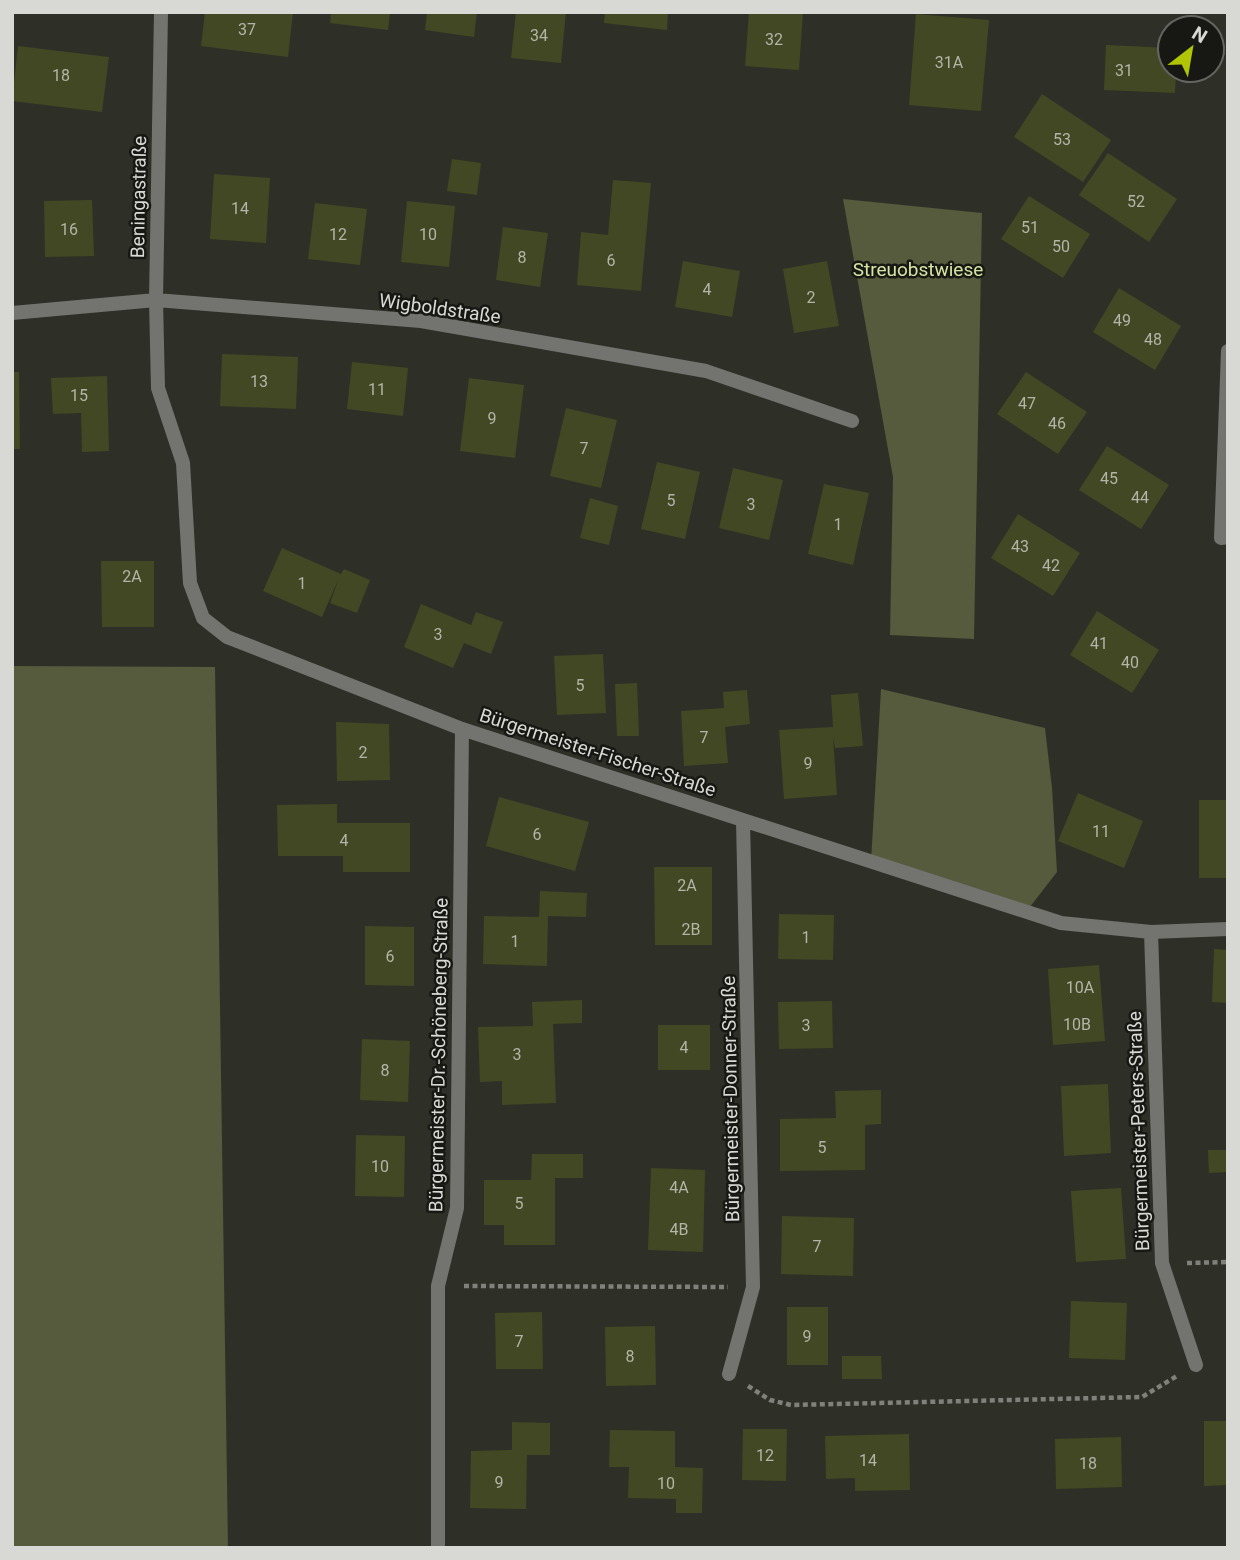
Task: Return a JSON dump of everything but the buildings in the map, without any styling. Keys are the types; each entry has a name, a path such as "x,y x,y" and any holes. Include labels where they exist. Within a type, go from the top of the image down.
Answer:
{"street":[{"name":"Beningastraße","path":"158,383 156,300 161,12"},
{"name":"Wigboldstraße","path":"12,313 156,300 421,321 706,371 852,421"},
{"path":"1224,538 1228,351"},
{"name":"Bürgermeister-Fischer-Straße","path":"158,383 183,463 190,583 204,618 227,637 462,729 1061,923 1151,932 1228,929"},
{"name":"Bürgermeister-Dr.-Schöneberg-Straße","path":"438,1548 438,1286 457,1208 462,729"},
{"name":"Bürgermeister-Donner-Straße","path":"729,1374 753,1287 743,820"},
{"name":"Bürgermeister-Peters-Straße","path":"1151,932 1162,1263 1196,1365"}],"path":[{"path":"1162,1263 1228,1262"},
{"path":"438,1286 753,1287"},
{"path":"729,1374 770,1400 804,1405 1142,1397 1196,1365"}],"green space":[{"name":"Streuobstwiese","path":"843,199 982,213 974,639 890,635 893,477"},
{"path":"12,666 215,667 228,1548 12,1548"},
{"path":"881,689 1045,728 1057,872 1026,912 871,862"}]}
